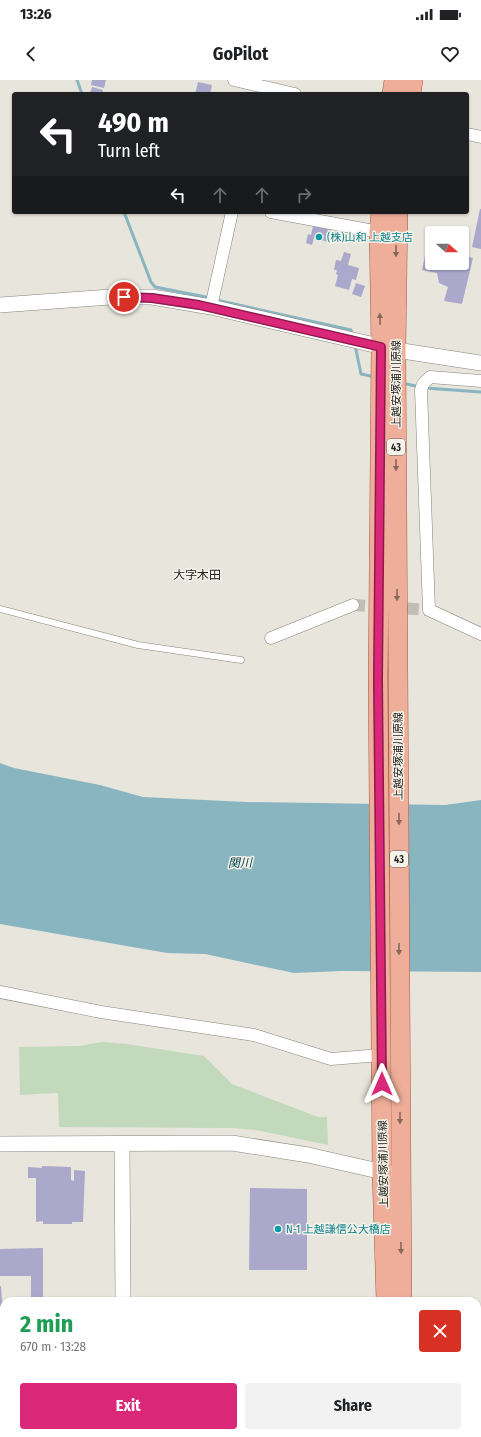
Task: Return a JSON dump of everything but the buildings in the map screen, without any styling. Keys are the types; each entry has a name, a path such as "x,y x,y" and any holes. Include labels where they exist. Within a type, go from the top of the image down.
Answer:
{"main road":[{"path":"392,92 394,80"},
{"path":"411,92 413,80"},
{"name":"上越安塚浦川原線","path":"381,214 379,232 388,349 398,682 387,1043 391,1174 386,1297"},
{"name":"上越安塚浦川原線","path":"398,214 388,349 378,680 391,1174 402,1297"}],"street":[{"path":"234,80 286,92"},
{"path":"469,134 481,137"},
{"path":"211,307 232,214"},
{"path":"281,214 379,232"},
{"path":"0,305 110,296 152,298 211,307 388,349 481,363"},
{"path":"481,382 430,377 423,384 421,390 429,610 481,634"},
{"path":"271,638 353,605"},
{"path":"0,992 100,1012 254,1034 331,1059 387,1043"},
{"path":"0,1144 232,1142 308,1154 391,1174"},
{"path":"122,1144 123,1297"}],"lane":[{"path":"0,609 138,645 241,660"}],"green space":[{"path":"101,1042 127,1044 204,1056 232,1084 318,1117 327,1117 328,1145 256,1130 232,1128 59,1127 58,1093 20,1095 19,1047 80,1046"}],"water":[{"name":"関川","path":"0,763 14,768 100,785 143,797 246,802 445,805 481,800 481,972 341,971 294,973 205,954 167,953 0,924"}],"waterway":[{"path":"77,80 81,92"},
{"path":"125,214 151,282 155,287 211,298"},
{"path":"216,300 351,330 353,335"},
{"path":"355,345 361,374 375,377"},
{"path":"402,383 420,387"},
{"path":"425,388 481,392"}],"tunnel":[{"path":"353,605 429,610"}],"place":[{"name":"(株)山和 上越支店","path":"319,237"},
{"name":"N-1 上越謙信公大橋店","path":"278,1229"}],"district":[{"name":"大字木田","path":"197,575"}],"route":[{"path":"124,297 152,298 199,305 381,347 378,680 382,1084"}]}
